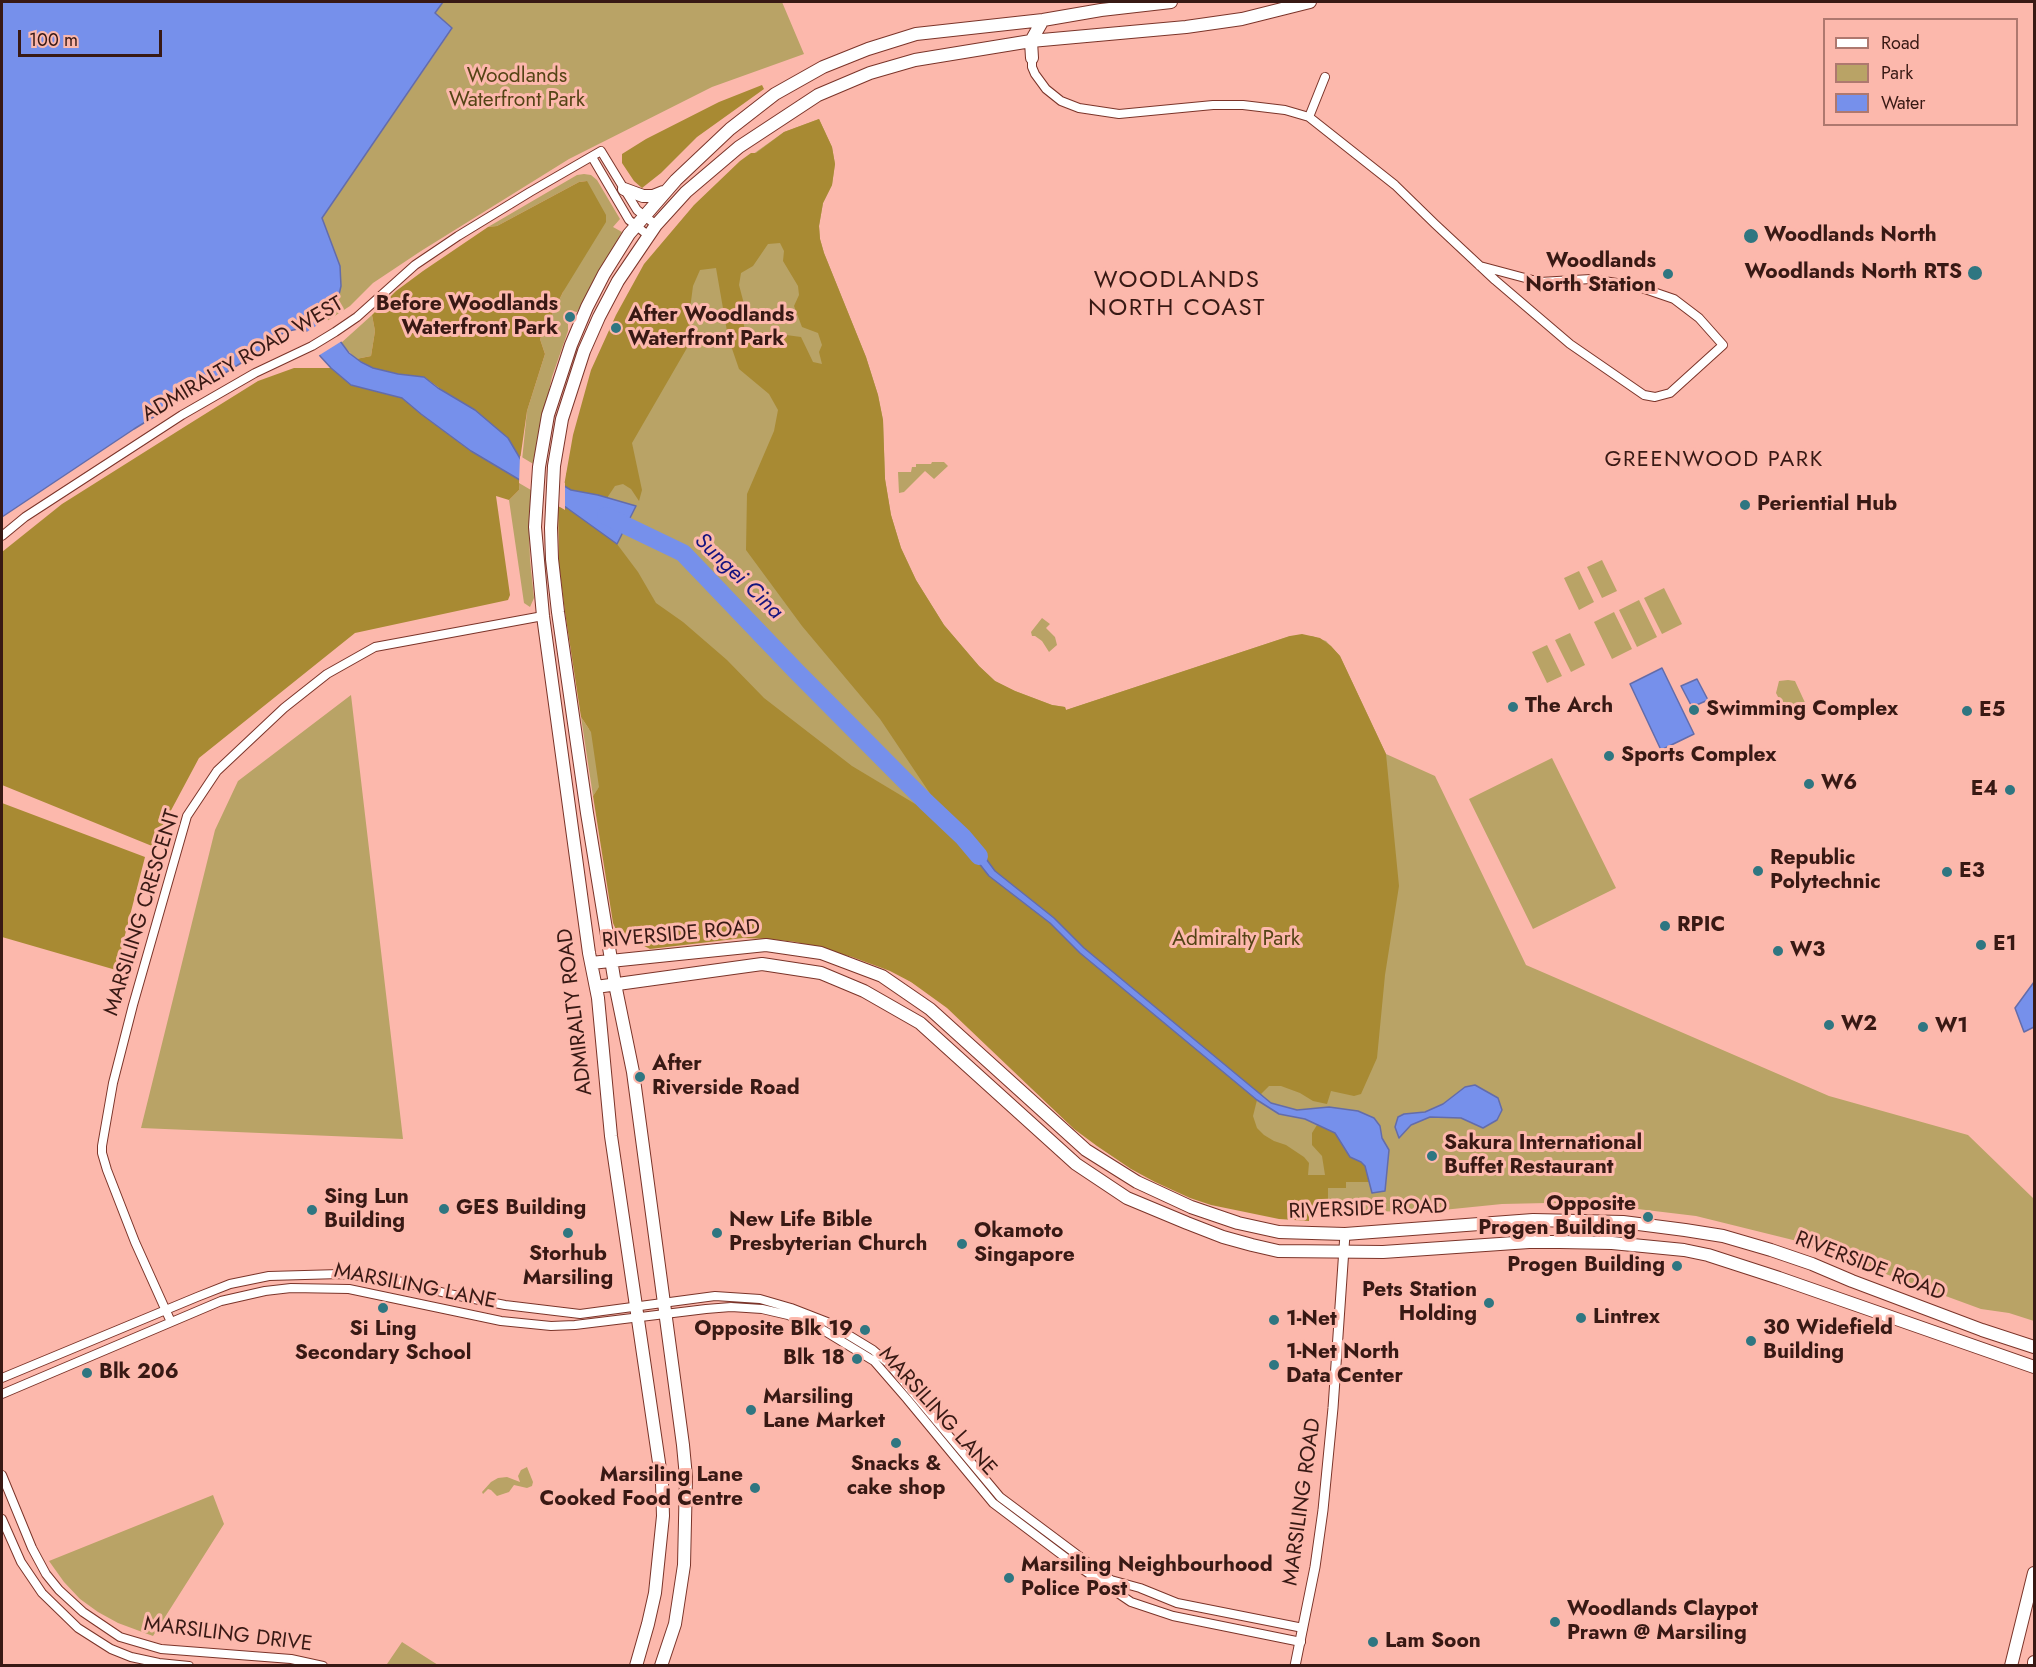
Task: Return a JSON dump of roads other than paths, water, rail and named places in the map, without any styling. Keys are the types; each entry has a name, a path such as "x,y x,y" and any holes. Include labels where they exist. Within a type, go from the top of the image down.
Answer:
{"main road":[{"path":"635,226 665,191 739,122 775,94 823,68 916,34 1043,20 1101,9 1171,2"},
{"path":"649,236 686,192 739,147 818,95 870,73 915,60 1007,44 1186,27 1242,19 1310,2"},
{"path":"1032,58 1031,41 1043,20"},
{"path":"1010,24 1031,41"},
{"path":"1007,44 1025,52 1032,58"},
{"path":"624,189 644,196 653,196 665,191"},
{"name":"ADMIRALTY ROAD","path":"635,226 604,274 575,336 548,415 539,467 536,527 543,616 596,987 609,1118 662,1483 663,1516 656,1593 636,1665"},
{"name":"ADMIRALTY ROAD","path":"649,236 618,281 599,317 584,351 562,419 553,476 552,559 587,813 615,984 633,1072 683,1444 686,1511 684,1565 675,1624 661,1665"},
{"name":"RIVERSIDE ROAD","path":"591,963 766,945 821,953 882,976 930,1009 1073,1139 1137,1182 1191,1207 1239,1223 1280,1232 1345,1234 1533,1220 1623,1222 1685,1230 1723,1236 1791,1257 1916,1306 2034,1346"},
{"name":"RIVERSIDE ROAD","path":"596,987 762,964 821,973 864,991 920,1023 1076,1164 1127,1198 1205,1230 1252,1245 1278,1251 1383,1252 1529,1242 1612,1243 1684,1250 1842,1299 2034,1367"},
{"path":"2011,1665 2034,1573"}],"street":[{"path":"1032,58 1035,74 1046,89 1061,100 1079,108 1119,114 1213,105 1243,105 1285,110 1309,117 1395,185 1480,266 1570,344 1644,395 1655,397 1670,393 1724,345 1699,318 1674,298 1636,286 1591,279 1540,282 1480,266"},
{"path":"1309,117 1325,77"},
{"name":"ADMIRALTY ROAD WEST","path":"2,536 25,517 182,415 255,373 312,346 335,332 357,317 415,265 458,236 601,151 637,210 656,225"},
{"path":"592,157 624,213 635,226 649,236"},
{"name":"MARSILING CRESCENT","path":"171,1322 107,1170 102,1146 113,1083 133,1005 187,816 217,771 284,708 327,674 375,647 543,616"},
{"name":"MARSILING ROAD","path":"1295,1665 1304,1628 1318,1545 1328,1466 1345,1234"},
{"name":"MARSILING LANE","path":"2,1378 233,1284 269,1276 331,1274 387,1278 449,1294 506,1305 580,1314 731,1307 762,1309 788,1315 823,1330 874,1361 911,1396 1000,1497 1111,1580 1140,1588 1177,1603 1304,1628"},
{"name":"MARSILING LANE","path":"2,1394 221,1301 271,1290 312,1287 340,1288 518,1323 567,1325 638,1312"},
{"name":"MARSILING LANE","path":"911,1396 993,1503 1066,1558 1131,1602 1173,1616 1301,1642"},
{"name":"MARSILING DRIVE","path":"2,1475 32,1548 46,1575 83,1612 120,1637 161,1649 291,1659 323,1665"},
{"name":"MARSILING DRIVE","path":"2,1519 12,1546 42,1593 78,1628 111,1649 131,1657 159,1664 189,1665"}],"water":[{"path":"2,2 443,2 435,13 452,28 322,218 340,266 341,286 338,299 323,318 349,353 361,362 373,368 398,374 424,377 475,410 508,438 521,460 571,490 636,506 617,544 567,508 471,451 402,398 351,385 320,356 306,330 298,329 284,332 272,344 134,429 2,517"},
{"path":"1662,668 1694,734 1661,750 1630,684"},
{"path":"1697,679 1708,700 1692,707 1681,686"},
{"path":"967,833 995,871 1054,918 1084,948 1271,1103 1297,1110 1329,1107 1358,1111 1374,1118 1380,1126 1382,1138 1389,1150 1385,1191 1372,1193 1365,1166 1350,1157 1335,1133 1305,1119 1279,1114 1257,1100 1080,953 1050,923 989,876 960,839"},
{"path":"2034,982 2034,1027 2024,1032 2015,1008"},
{"path":"1475,1085 1498,1098 1502,1110 1497,1120 1483,1128 1461,1118 1430,1117 1411,1125 1399,1138 1395,1127 1398,1117 1404,1114 1425,1112 1443,1104 1465,1087"}],"waterway":[{"name":"Sungei Cina","path":"606,516 683,553 796,671 963,837 979,856"}],"place":[{"name":"Woodlands North","path":"1751,236"},
{"name":"Woodlands North RTS","path":"1975,273"},
{"name":"Woodlands North Station","path":"1668,274"},
{"name":"Before Woodlands Waterfront Park","path":"570,317"},
{"name":"After Woodlands Waterfront Park","path":"616,328"},
{"name":"Periential Hub","path":"1745,505"},
{"name":"The Arch","path":"1513,707"},
{"name":"Swimming Complex","path":"1694,710"},
{"name":"E5","path":"1967,711"},
{"name":"Sports Complex","path":"1609,756"},
{"name":"W6","path":"1809,784"},
{"name":"E4","path":"2010,790"},
{"name":"Republic Polytechnic","path":"1758,871"},
{"name":"E3","path":"1947,872"},
{"name":"RPIC","path":"1665,926"},
{"name":"E1","path":"1981,945"},
{"name":"W3","path":"1778,951"},
{"name":"W2","path":"1829,1025"},
{"name":"W1","path":"1923,1027"},
{"name":"After Riverside Road","path":"640,1077"},
{"name":"Sakura International Buffet Restaurant","path":"1432,1156"},
{"name":"GES Building","path":"444,1209"},
{"name":"Sing Lun Building","path":"312,1210"},
{"name":"Opposite Progen Building","path":"1648,1217"},
{"name":"Storhub Marsiling","path":"568,1233"},
{"name":"New Life Bible Presbyterian Church","path":"717,1233"},
{"name":"Okamoto Singapore","path":"962,1244"},
{"name":"Progen Building","path":"1677,1266"},
{"name":"Pets Station Holding","path":"1489,1303"},
{"name":"Si Ling Secondary School","path":"383,1308"},
{"name":"Lintrex","path":"1581,1318"},
{"name":"1-Net","path":"1274,1320"},
{"name":"Opposite Blk 19","path":"865,1330"},
{"name":"30 Widefield Building","path":"1751,1341"},
{"name":"Blk 18","path":"857,1359"},
{"name":"1-Net North Data Center","path":"1274,1365"},
{"name":"Blk 206","path":"87,1373"},
{"name":"Marsiling Lane Market","path":"751,1410"},
{"name":"Snacks & cake shop","path":"896,1443"},
{"name":"Marsiling Lane Cooked Food Centre","path":"755,1488"},
{"name":"Marsiling Neighbourhood Police Post","path":"1009,1578"},
{"name":"Woodlands Claypot Prawn @ Marsiling","path":"1555,1622"},
{"name":"Lam Soon","path":"1373,1642"}],"district":[{"name":"WOODLANDS NORTH COAST","path":"1177,295"},
{"name":"GREENWOOD PARK","path":"1714,461"}],"park label":[{"name":"Woodlands Waterfront Park","path":"517,89"},
{"name":"Admiralty Park","path":"1236,940"}]}
